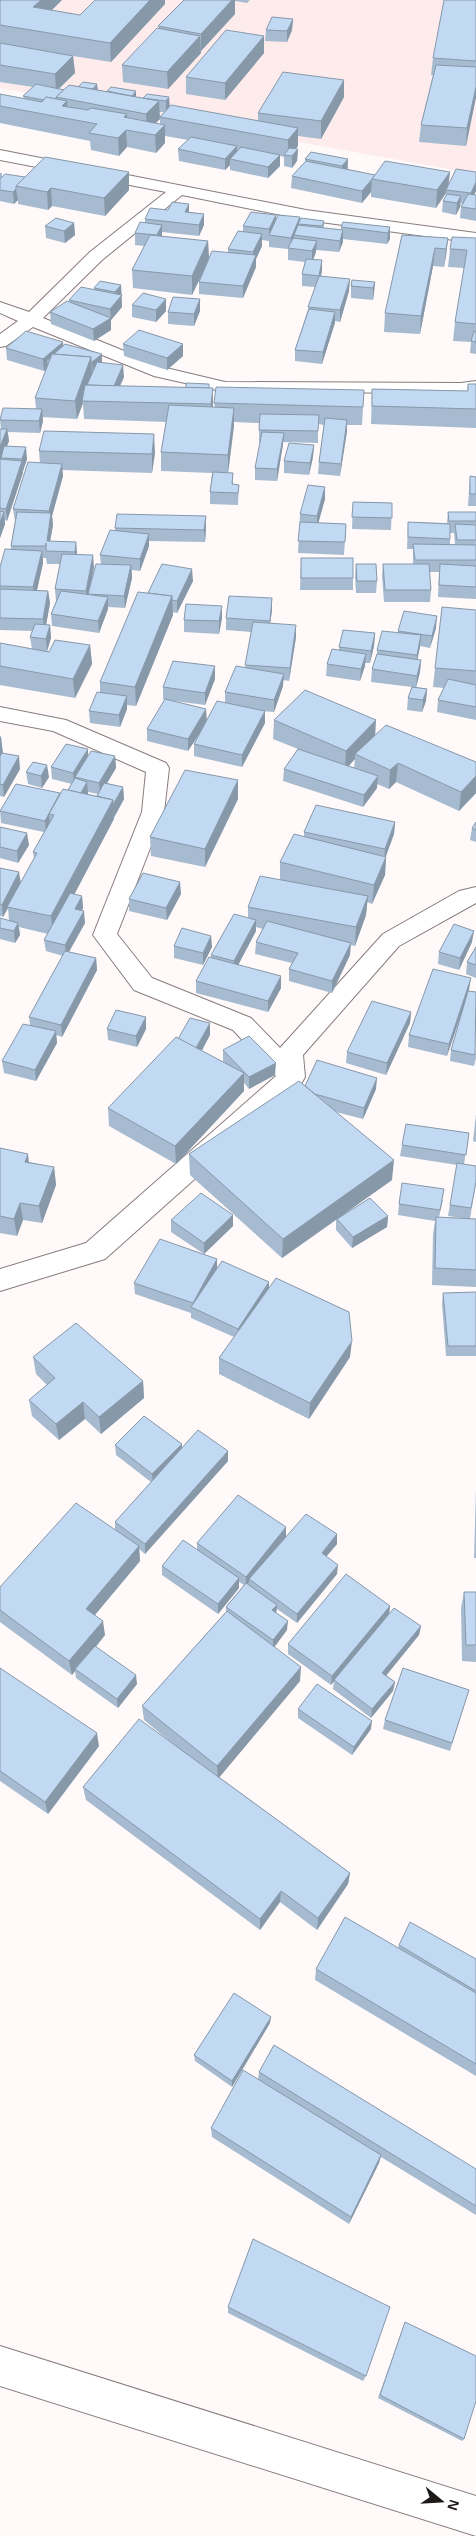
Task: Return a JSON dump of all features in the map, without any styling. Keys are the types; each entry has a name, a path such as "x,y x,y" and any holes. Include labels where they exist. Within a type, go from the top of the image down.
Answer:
{"street":[{"path":"0,155 180,188 306,215 476,238"},
{"path":"0,342 32,319 96,256 180,188"},
{"path":"0,307 160,372 225,387 462,388 476,386"},
{"path":"0,714 58,726 158,768 153,812 105,936 143,984 242,1024 292,1077"},
{"path":"292,1077 290,1053 391,940 466,897 476,895"},
{"path":"0,1280 95,1251 292,1077"},
{"path":"0,2366 476,2516"}],"shaded area":[{"path":"0,0 476,0 476,174 0,88"}],"building":[{"path":"0,0 41,0 33,7 80,15 95,0 150,0 110,43 0,25"},
{"path":"184,0 232,0 201,34 158,26"},
{"path":"444,0 476,0 476,61 433,58"},
{"path":"272,17 293,19 287,31 266,30"},
{"path":"157,28 200,36 167,72 122,65"},
{"path":"226,30 264,36 225,83 186,77"},
{"path":"0,43 73,56 55,74 0,65"},
{"path":"436,65 476,67 476,87 467,128 421,125"},
{"path":"283,72 344,80 321,121 258,113"},
{"path":"83,82 97,84 93,89 78,87"},
{"path":"36,84 64,90 56,99 46,97 44,100 23,96"},
{"path":"69,85 159,101 146,114 56,97"},
{"path":"111,87 136,91 132,96 107,91"},
{"path":"0,94 42,102 46,97 67,101 62,106 88,110 91,108 127,114 124,117 165,125 155,135 126,130 118,138 89,133 97,124 0,106"},
{"path":"147,94 169,97 166,101 143,98"},
{"path":"171,105 298,128 288,140 160,117"},
{"path":"191,137 237,146 225,159 178,149"},
{"path":"241,147 280,155 268,167 230,159"},
{"path":"289,148 298,149 292,156 284,155"},
{"path":"311,152 348,159 342,166 305,159"},
{"path":"45,157 129,172 104,198 51,188 47,192 16,186"},
{"path":"306,161 375,175 362,191 292,176"},
{"path":"385,161 450,172 437,190 372,179"},
{"path":"456,169 476,172 476,182 471,193 446,190"},
{"path":"5,174 25,177 13,192 0,190 0,179"},
{"path":"447,194 461,196 457,203 443,201"},
{"path":"468,194 476,195 476,209 461,207"},
{"path":"172,202 189,204 185,212 204,214 199,225 145,219 150,208 168,210"},
{"path":"251,212 276,215 269,229 243,226"},
{"path":"278,215 300,217 291,238 269,235"},
{"path":"56,218 74,223 64,231 45,226"},
{"path":"301,218 324,221 322,226 298,224"},
{"path":"140,222 162,225 157,235 135,233"},
{"path":"343,222 390,227 388,233 341,227"},
{"path":"298,225 343,230 340,241 294,235"},
{"path":"238,231 262,234 253,252 228,249"},
{"path":"150,235 208,241 192,276 132,270"},
{"path":"402,235 448,238 446,249 435,248 421,316 385,313"},
{"path":"452,237 476,238 476,324 455,322 467,250 450,249"},
{"path":"293,238 317,241 312,251 288,248"},
{"path":"212,251 256,255 243,286 199,282"},
{"path":"306,259 322,260 319,276 302,274"},
{"path":"319,276 350,279 340,310 308,307"},
{"path":"352,280 375,282 373,288 351,286"},
{"path":"100,281 121,285 115,292 94,288"},
{"path":"81,287 122,295 110,309 69,300"},
{"path":"143,293 166,299 156,310 132,305"},
{"path":"173,297 200,299 194,314 168,312"},
{"path":"67,301 111,318 93,329 50,312"},
{"path":"309,309 335,312 323,352 295,350"},
{"path":"139,330 183,344 167,358 123,344"},
{"path":"26,331 63,342 43,359 6,348"},
{"path":"474,331 476,332 476,342 471,341"},
{"path":"65,344 102,354 91,362 91,357 54,354"},
{"path":"52,354 91,357 75,401 35,398"},
{"path":"97,362 123,365 114,386 87,385"},
{"path":"186,383 209,384 209,388 186,388"},
{"path":"468,384 476,384 476,409 372,406 372,389 468,391"},
{"path":"85,385 213,388 211,404 82,401"},
{"path":"216,387 364,390 363,407 214,403"},
{"path":"169,405 234,408 228,455 161,452"},
{"path":"3,408 42,409 39,421 0,420"},
{"path":"260,414 319,415 318,431 259,430"},
{"path":"325,418 347,420 341,464 319,462"},
{"path":"0,429 7,429 0,447"},
{"path":"44,431 154,434 152,454 39,451"},
{"path":"262,432 284,433 277,469 255,468"},
{"path":"289,443 314,445 310,463 284,461"},
{"path":"4,446 26,447 22,459 1,458"},
{"path":"0,459 22,461 6,509 0,508"},
{"path":"28,462 62,464 49,511 13,509"},
{"path":"213,472 233,473 232,484 239,485 238,493 210,492"},
{"path":"470,476 476,477 476,494 470,494"},
{"path":"308,485 325,487 317,516 300,514"},
{"path":"353,502 392,503 392,518 352,517"},
{"path":"0,511 4,512 0,523"},
{"path":"17,512 51,513 47,541 76,542 75,552 46,551 46,546 11,546"},
{"path":"448,512 476,512 476,521 449,521"},
{"path":"117,514 206,516 204,530 115,528"},
{"path":"300,522 346,524 345,542 298,541"},
{"path":"408,522 450,524 450,539 408,537"},
{"path":"455,524 476,525 476,540 457,540"},
{"path":"110,530 149,534 140,559 100,555"},
{"path":"413,544 476,545 476,560 415,560"},
{"path":"5,549 42,551 33,587 0,586 0,567"},
{"path":"62,554 93,555 86,591 55,589"},
{"path":"301,558 353,558 353,578 301,578"},
{"path":"96,564 131,565 124,596 88,594"},
{"path":"162,564 192,569 177,601 172,600 172,596 148,593"},
{"path":"356,564 376,564 377,581 357,581"},
{"path":"383,564 429,564 431,590 385,590"},
{"path":"440,564 476,566 476,587 439,585"},
{"path":"0,589 48,591 43,619 0,618"},
{"path":"61,591 108,597 98,621 51,614"},
{"path":"138,592 172,596 135,687 100,682"},
{"path":"229,596 272,598 270,621 226,618"},
{"path":"186,604 222,606 219,621 184,620"},
{"path":"442,607 476,610 476,671 435,668"},
{"path":"404,611 437,616 432,636 398,631"},
{"path":"253,622 296,625 290,668 245,665"},
{"path":"35,624 50,625 46,639 30,637"},
{"path":"343,630 375,633 371,651 339,647"},
{"path":"382,631 421,635 417,655 377,650"},
{"path":"55,640 90,645 73,679 0,666 0,643 49,652"},
{"path":"332,649 366,654 361,669 327,664"},
{"path":"377,654 421,660 417,676 372,669"},
{"path":"173,661 215,666 205,693 163,687"},
{"path":"236,666 284,674 274,700 225,692"},
{"path":"448,679 476,685 476,707 438,700"},
{"path":"412,687 427,689 423,700 408,698"},
{"path":"305,690 376,720 346,751 274,720"},
{"path":"97,692 127,696 119,715 89,711"},
{"path":"165,699 206,709 188,739 147,729"},
{"path":"217,701 265,711 242,755 194,744"},
{"path":"386,725 476,762 476,776 461,792 398,763 390,770 355,754"},
{"path":"66,744 88,749 73,773 51,767"},
{"path":"298,749 378,776 364,795 284,769"},
{"path":"91,751 115,756 99,783 75,777"},
{"path":"2,753 19,756 3,785 0,784 0,756"},
{"path":"33,762 47,765 41,776 26,772"},
{"path":"185,770 238,780 205,849 150,837"},
{"path":"75,778 87,782 81,793 68,790"},
{"path":"104,783 123,787 113,805 113,800 97,796"},
{"path":"16,784 60,793 45,821 0,811"},
{"path":"63,789 113,800 51,916 7,907 37,853 33,852 54,815 49,814"},
{"path":"316,805 395,822 385,849 304,832"},
{"path":"476,822 476,830 472,828"},
{"path":"0,827 27,833 17,851 0,847"},
{"path":"294,834 386,857 374,885 280,862"},
{"path":"0,868 19,872 2,905 0,904"},
{"path":"143,873 180,882 166,908 129,899"},
{"path":"260,876 368,896 356,927 248,907"},
{"path":"70,893 82,896 75,909 84,911 65,945 44,940"},
{"path":"234,914 256,920 234,961 211,955"},
{"path":"0,918 18,923 14,931 0,928"},
{"path":"267,921 351,943 332,981 289,969 298,953 256,942"},
{"path":"454,924 474,931 460,958 439,952"},
{"path":"182,928 211,936 203,953 174,946"},
{"path":"476,947 476,965 467,962"},
{"path":"65,951 96,958 61,1025 29,1017"},
{"path":"209,957 281,976 268,1001 196,981"},
{"path":"433,969 471,978 449,1044 409,1035"},
{"path":"468,991 476,992 475,1055 451,1050"},
{"path":"372,1001 411,1012 387,1063 347,1052"},
{"path":"116,1010 146,1017 136,1036 107,1029"},
{"path":"190,1018 210,1023 196,1048 178,1039"},
{"path":"23,1024 56,1031 35,1070 2,1061"},
{"path":"249,1036 276,1063 249,1077 223,1050"},
{"path":"176,1037 244,1073 175,1146 108,1108"},
{"path":"317,1060 377,1078 364,1108 315,1094 305,1086"},
{"path":"299,1081 394,1160 283,1239 189,1154"},
{"path":"406,1124 469,1133 466,1155 402,1145"},
{"path":"0,1148 28,1154 25,1162 54,1167 39,1206 20,1203 14,1219 0,1216"},
{"path":"457,1163 476,1166 476,1182 471,1208 450,1205"},
{"path":"402,1183 444,1189 440,1210 399,1204"},
{"path":"201,1193 233,1215 204,1243 171,1220"},
{"path":"370,1198 388,1216 353,1237 337,1219"},
{"path":"436,1217 476,1219 476,1270 435,1268"},
{"path":"160,1239 217,1259 193,1303 134,1283"},
{"path":"222,1261 269,1282 238,1329 191,1307"},
{"path":"276,1278 349,1312 352,1341 310,1403 219,1358"},
{"path":"476,1292 476,1346 448,1346 443,1293"},
{"path":"76,1323 143,1381 99,1417 83,1402 56,1424 29,1400 55,1378 33,1357"},
{"path":"144,1416 182,1444 152,1474 115,1445"},
{"path":"198,1430 228,1451 145,1544 115,1522"},
{"path":"238,1495 286,1527 246,1577 197,1543"},
{"path":"76,1503 139,1546 86,1609 103,1621 69,1661 0,1610 0,1587"},
{"path":"306,1514 337,1534 322,1553 338,1565 297,1614 249,1579"},
{"path":"183,1540 239,1578 218,1604 162,1566"},
{"path":"346,1574 390,1606 332,1676 288,1644"},
{"path":"246,1583 277,1605 272,1610 288,1621 273,1640 226,1607"},
{"path":"464,1592 476,1592 476,1645 466,1645"},
{"path":"394,1608 421,1626 382,1673 395,1682 372,1709 334,1680"},
{"path":"227,1611 301,1667 217,1766 142,1706"},
{"path":"95,1646 136,1675 117,1699 75,1669"},
{"path":"0,1668 97,1733 45,1802 0,1771"},
{"path":"403,1668 469,1690 452,1743 385,1720"},
{"path":"317,1684 372,1721 354,1747 298,1709"},
{"path":"139,1719 350,1873 318,1918 281,1891 260,1919 83,1787"},
{"path":"345,1917 476,1993 476,2064 316,1969"},
{"path":"410,1922 476,1959 476,1991 399,1945"},
{"path":"234,1993 271,2017 232,2081 194,2055"},
{"path":"274,2045 476,2169 476,2206 259,2072"},
{"path":"243,2070 381,2155 351,2217 211,2128"},
{"path":"253,2239 390,2307 366,2376 228,2307"},
{"path":"405,2322 476,2356 476,2401 464,2439 380,2395"}]}
